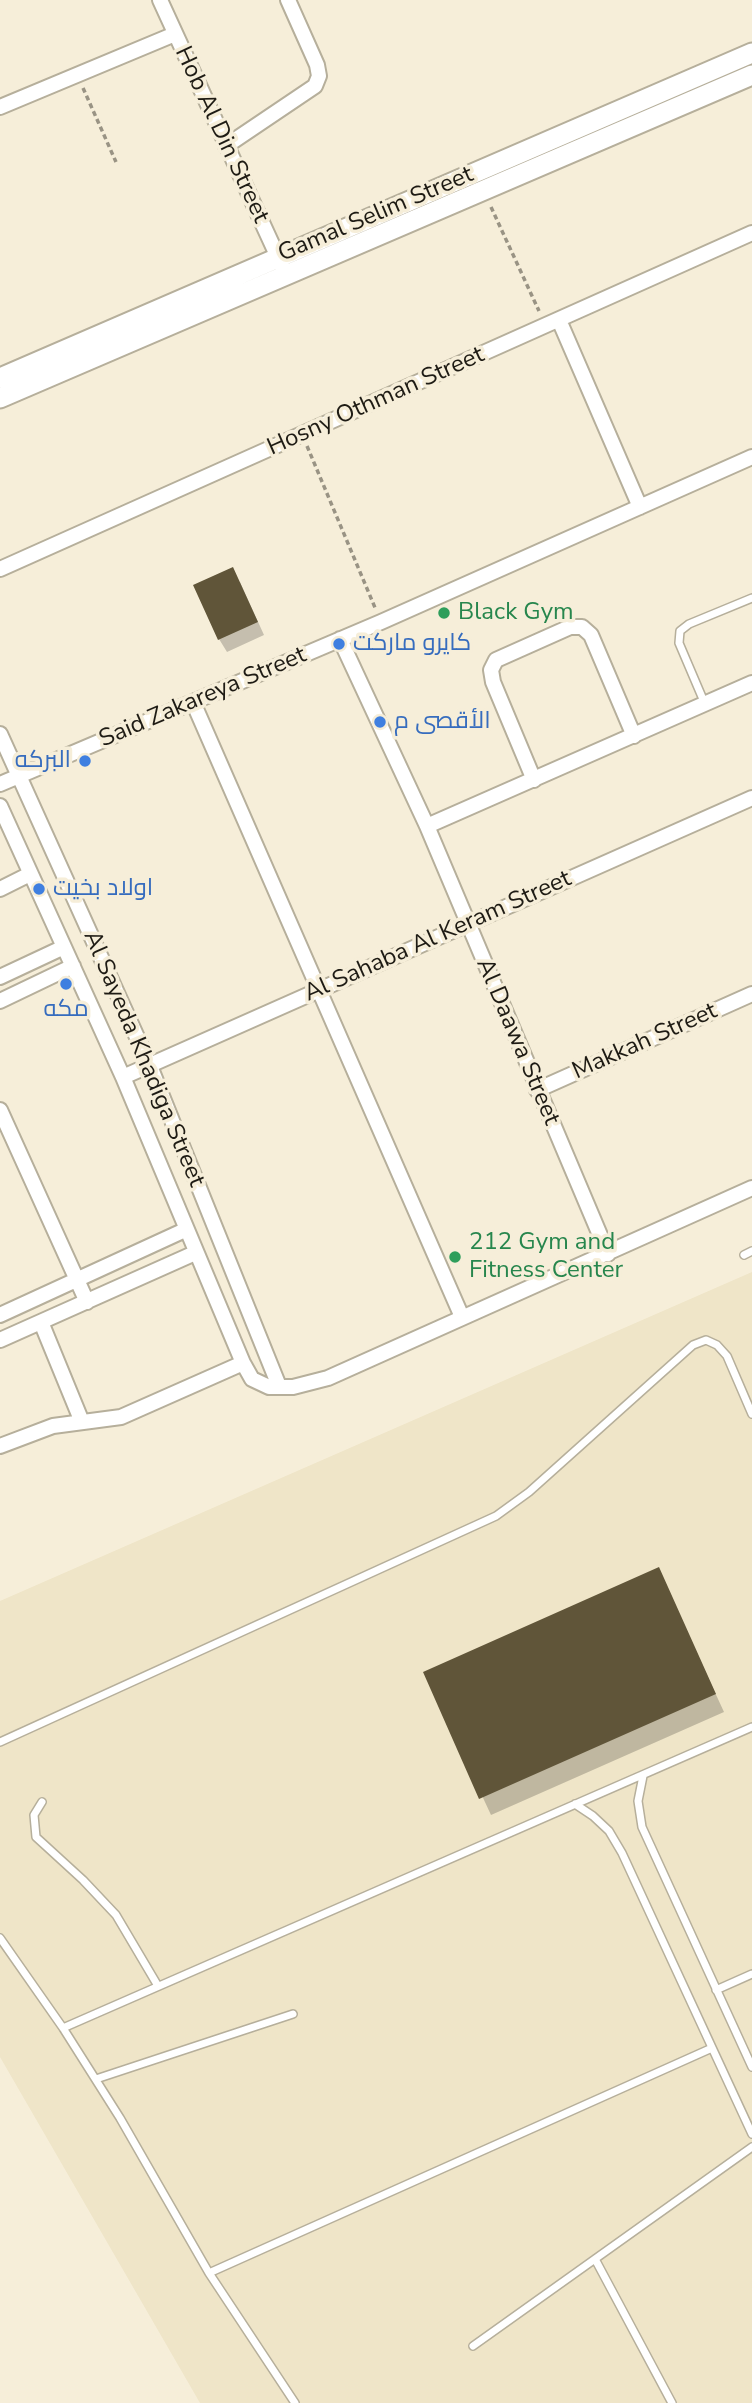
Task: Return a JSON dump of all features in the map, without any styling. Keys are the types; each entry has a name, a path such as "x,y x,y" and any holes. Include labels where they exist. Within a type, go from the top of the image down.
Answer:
{"main road":[{"name":"Gamal Selim Street","path":"0,398 282,265 752,53"},
{"name":"Gamal Selim Street","path":"0,378 282,265 483,189 752,75"}],"street":[{"name":"Hob Al Din Street","path":"160,0 282,265"},
{"path":"226,146 315,86 317,65 288,0"},
{"name":"Hob Al Din Street","path":"0,107 175,34"},
{"name":"Hosny Othman Street","path":"0,569 752,233"},
{"path":"552,323 640,507"},
{"name":"Said Zakareya Street","path":"0,784 381,622 752,457"},
{"path":"534,780 493,682 491,670 496,660 570,627 582,627 591,635 634,736"},
{"name":"Al Daawa Street","path":"340,639 427,826 608,1254"},
{"path":"427,826 752,683"},
{"path":"193,702 462,1317"},
{"name":"Al Sayeda Khadiga Street","path":"0,734 150,1066 279,1387"},
{"name":"Al Sahaba Al Keram Street","path":"123,1077 752,797"},
{"name":"Al Sayeda Khadiga Street","path":"0,806 123,1077 243,1363"},
{"path":"0,888 30,874"},
{"path":"0,977 64,947"},
{"path":"0,1001 73,967"},
{"name":"Makkah Street","path":"537,1090 752,994"},
{"path":"0,1110 87,1302"},
{"path":"0,1446 53,1426 121,1417 243,1363 252,1379 269,1387 293,1387 328,1378 752,1188"},
{"path":"0,1315 185,1230"},
{"path":"0,1340 195,1253"},
{"path":"41,1322 82,1422"}],"lane":[{"path":"705,704 679,643 680,631 689,624 752,597"},
{"path":"0,1742 496,1516 529,1492 693,1345 706,1340 717,1345 727,1356 752,1414"},
{"path":"63,2028 752,1727"},
{"path":"643,1776 638,1801 642,1827 752,2067"},
{"path":"42,1802 34,1815 36,1837 116,1915 158,1986"},
{"path":"575,1804 609,1831 622,1853 752,2134"},
{"path":"0,1938 96,2079 209,2273 295,2403"},
{"path":"716,1990 752,1974"},
{"path":"96,2079 293,2014"},
{"path":"209,2273 712,2048"},
{"path":"473,2346 752,2147"},
{"path":"595,2259 671,2403"}],"path":[{"path":"76,74 116,162"},
{"path":"483,189 552,323"},
{"path":"302,435 381,622"}],"shaded area":[{"path":"752,1272 752,2403 200,2403 0,2057 0,1601"}],"building":[{"path":"233,567 258,622 218,640 193,585"},
{"path":"659,1567 716,1694 479,1799 423,1672"}],"place":[{"name":"Black Gym","path":"444,613"},
{"name":"كايرو ماركت","path":"339,644"},
{"name":"الأقصى م","path":"380,722"},
{"name":"البركه","path":"85,761"},
{"name":"اولاد بخيت","path":"39,889"},
{"name":"مكه","path":"66,984"},
{"name":"212 Gym and Fitness Center","path":"455,1257"}]}
